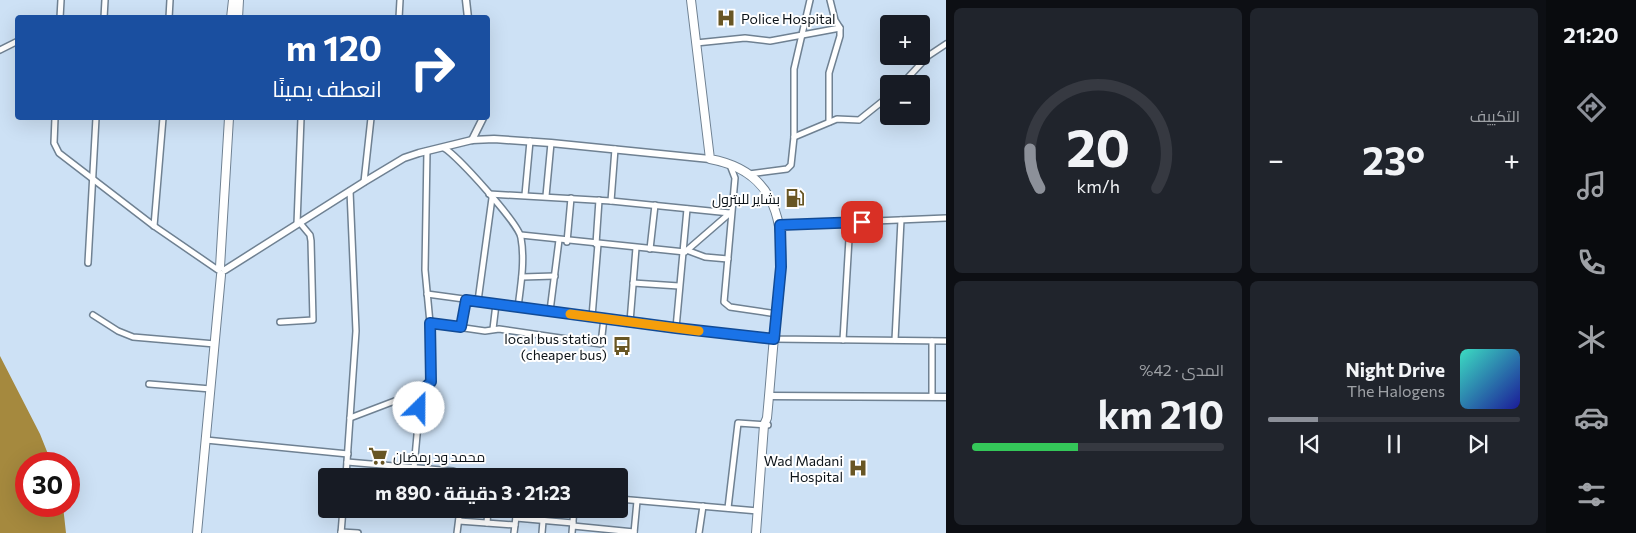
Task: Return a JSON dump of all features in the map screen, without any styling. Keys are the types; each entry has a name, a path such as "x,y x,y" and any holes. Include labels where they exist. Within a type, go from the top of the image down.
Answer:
{"main road":[{"path":"231,15 233,0"},
{"path":"238,15 239,0"},
{"path":"691,0 710,159 729,164 749,174 771,199 780,225 781,267 756,533"},
{"path":"197,533 221,270 229,120"},
{"path":"761,533 767,422"}],"street":[{"path":"60,15 61,0"},
{"path":"104,15 105,0"},
{"path":"169,15 170,0"},
{"path":"399,15 400,0"},
{"path":"466,0 468,15"},
{"path":"749,174 789,167 794,137 794,69 810,0"},
{"path":"829,122 829,73 840,42 840,28 835,20 830,0"},
{"path":"696,43 745,38 770,41 840,28"},
{"path":"0,50 15,43"},
{"path":"910,75 928,56 946,44"},
{"path":"794,137 820,128 829,122 841,119 859,120 880,103"},
{"path":"55,120 54,143 56,148 92,179 154,226 221,270 404,158 472,140 551,142 710,159"},
{"path":"88,263 96,120"},
{"path":"154,226 163,120"},
{"path":"280,322 313,320 311,241 310,235 299,223 301,120"},
{"path":"364,182 371,120"},
{"path":"472,140 482,120"},
{"path":"525,195 530,141"},
{"path":"546,196 551,142"},
{"path":"444,148 454,154 521,235 522,276 518,307"},
{"path":"610,201 615,149"},
{"path":"350,418 421,391 431,382 430,323 427,294 427,151"},
{"path":"729,164 735,178 730,213 726,306 777,314"},
{"path":"347,468 356,331 350,191"},
{"path":"490,196 546,196 730,213"},
{"path":"478,301 490,196"},
{"path":"567,242 571,198"},
{"path":"592,317 599,200"},
{"path":"650,249 654,205"},
{"path":"676,328 687,209"},
{"path":"689,251 730,213"},
{"path":"780,225 946,218"},
{"path":"895,340 901,220"},
{"path":"843,340 850,222"},
{"path":"521,235 567,242 682,252 689,251 705,257 728,259"},
{"path":"550,311 559,240"},
{"path":"630,322 636,248"},
{"path":"522,276 555,276"},
{"path":"633,283 679,286"},
{"path":"427,294 676,328 774,339 946,341"},
{"path":"461,327 466,300"},
{"path":"492,329 496,304"},
{"path":"93,315 118,331 133,336 215,344"},
{"path":"430,323 485,331 492,329 601,344 604,318"},
{"path":"932,340 932,397"},
{"path":"149,384 211,389"},
{"path":"347,462 414,468 421,391"},
{"path":"770,396 946,397"},
{"path":"728,508 738,423 767,422"},
{"path":"206,440 348,454"},
{"path":"628,500 758,511"},
{"path":"514,533 516,518 573,525 600,531 634,532 637,501"},
{"path":"699,533 704,506"},
{"path":"342,518 341,532 358,533"},
{"path":"457,533 458,518"},
{"path":"487,518 487,523"},
{"path":"572,533 573,518"},
{"path":"458,521 515,525"},
{"path":"542,533 543,521"}],"shaded area":[{"path":"0,356 47,452 15,452 15,517 64,517 66,533 0,533"}],"slow traffic":[{"path":"570,314 699,331"}],"place":[{"name":"Police Hospital","path":"726,18"},
{"name":"بشاير للبترول","path":"795,198"},
{"name":"local bus station (cheaper bus)","path":"622,346"},
{"name":"محمد ود رمضان","path":"378,456"},
{"name":"Wad Madani Hospital","path":"858,468"}],"route":[{"path":"419,408 421,391 428,387 431,382 430,323 461,327 466,300 774,339 781,267 780,225 862,222"}]}
